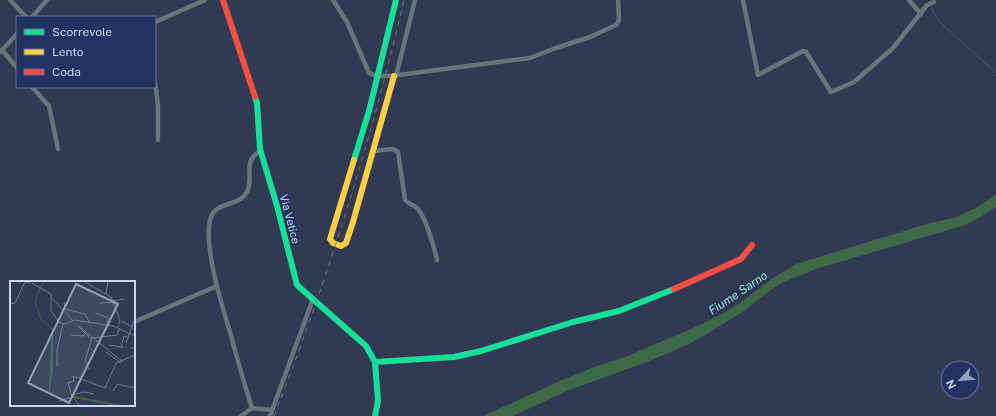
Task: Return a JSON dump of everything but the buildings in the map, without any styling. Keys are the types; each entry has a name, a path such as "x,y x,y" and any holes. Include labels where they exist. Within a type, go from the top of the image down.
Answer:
{"street":[{"path":"10,0 25,16"},
{"path":"33,16 47,0"},
{"path":"156,22 205,0"},
{"name":"Via Vetice","path":"223,0 257,104 260,151 277,206 297,285 366,346 376,362 378,401 375,416"},
{"path":"333,0 347,22 369,73 378,76 395,76 530,58 590,37 616,25 619,20 618,0"},
{"path":"396,0 369,111 331,233 330,239 333,243 341,246 346,243 355,217 380,120 395,76 415,0"},
{"path":"743,0 758,75 803,51 806,52 831,92 854,82 893,48 931,3"},
{"path":"910,0 921,14"},
{"path":"16,35 1,51 16,67"},
{"path":"33,88 49,106 58,149"},
{"path":"156,88 158,105 158,140"},
{"path":"372,151 393,149 398,152 405,200 416,207 421,213 437,260"},
{"path":"252,408 217,286 208,231 211,215 216,209 235,202 246,194 249,186 250,161 252,156 260,151"},
{"path":"376,362 454,357 481,351 573,322 619,311 661,296 741,259 752,245"},
{"path":"135,322 217,286"},
{"path":"270,416 313,299"},
{"path":"240,416 252,408 272,410"}],"shaded area":[{"name":"Fiume Sarno","path":"996,194 996,207 974,221 962,226 816,269 784,282 772,289 744,311 689,344 652,360 567,391 513,416 483,416 560,381 597,366 625,357 722,314 740,303 773,278 796,264 930,223 954,218 978,207"}],"waterway":[{"path":"931,6 936,17 942,24 996,73"}],"railway":[{"path":"274,416 312,314 346,211 377,106 404,0"}],"traffic: fast":[{"path":"354,160 369,111 396,0"},
{"path":"255,97 257,103 260,149 277,206 297,285 366,346 375,362 378,401 375,416"},
{"path":"375,362 454,357 481,351 573,322 619,311 674,289"}],"traffic: slow":[{"path":"354,160 330,239 333,243 341,246 346,243 353,222 394,76"}],"traffic: jam":[{"path":"223,0 255,97"},
{"path":"674,289 741,259 752,245"}]}
